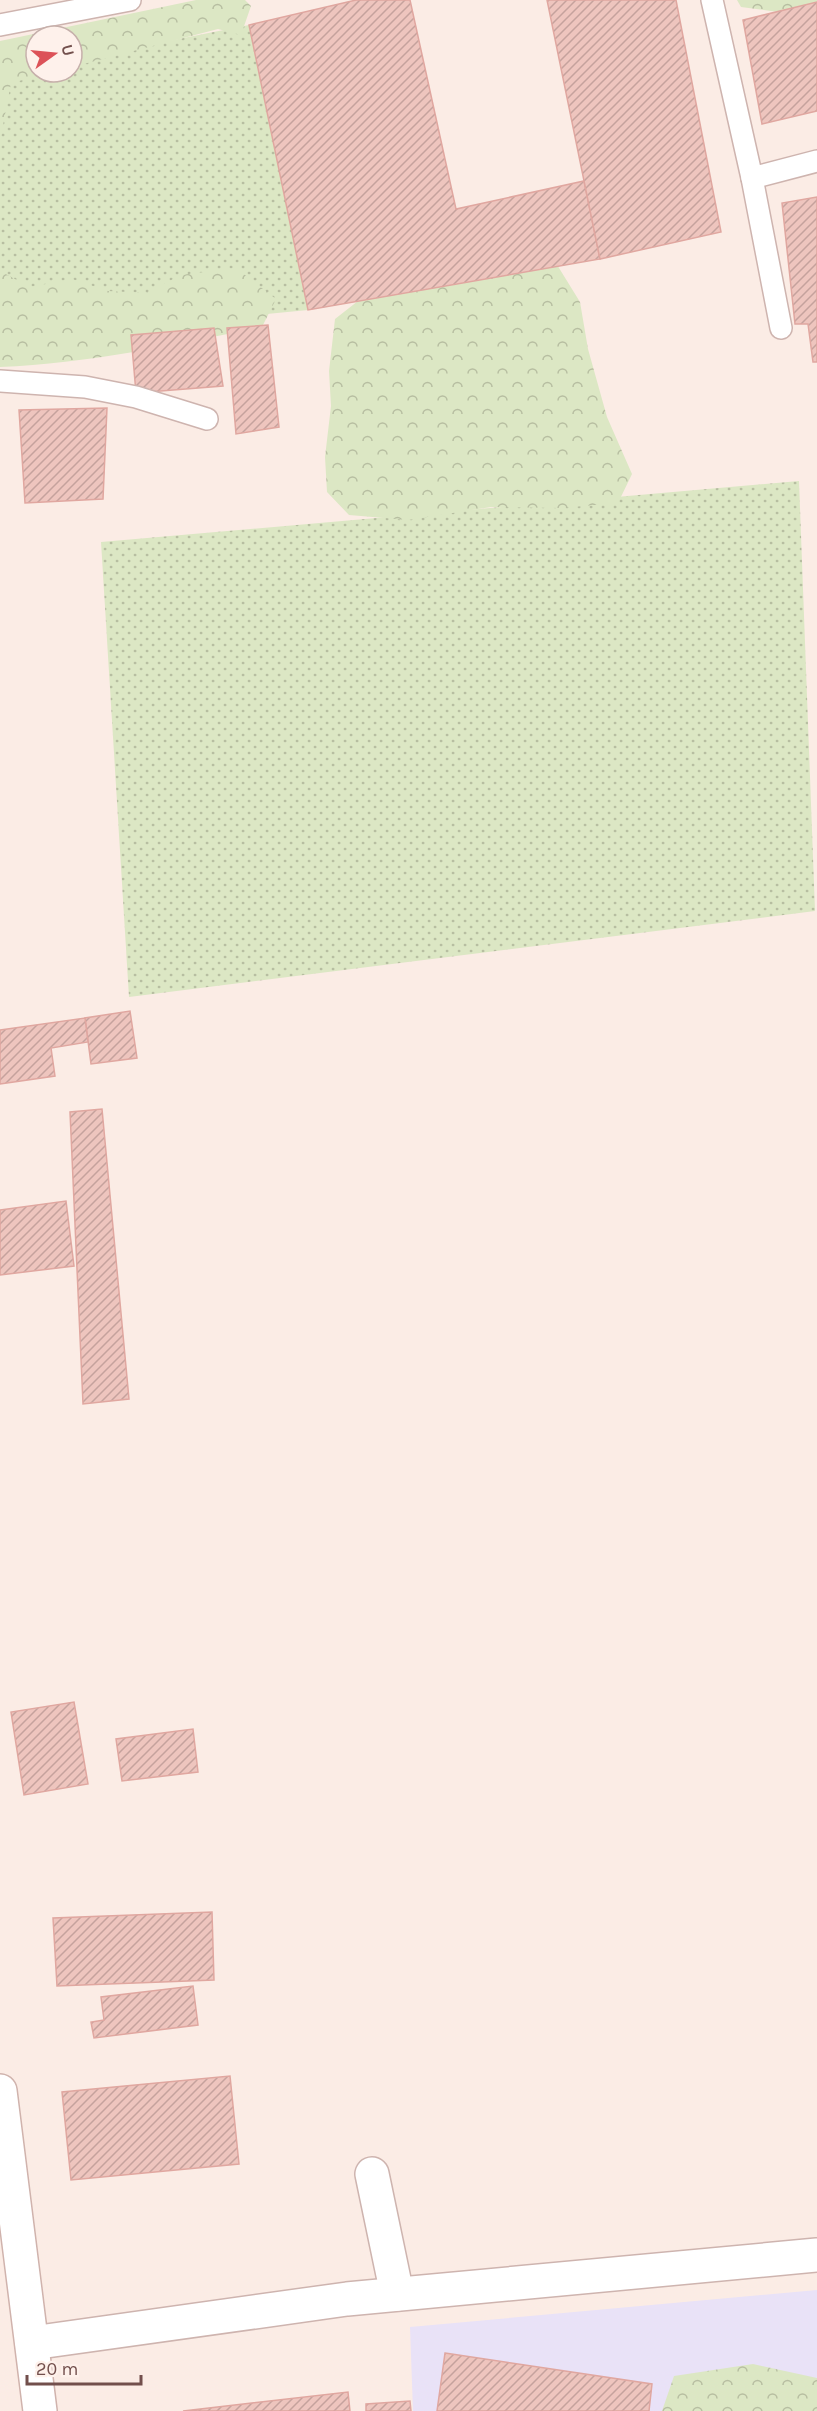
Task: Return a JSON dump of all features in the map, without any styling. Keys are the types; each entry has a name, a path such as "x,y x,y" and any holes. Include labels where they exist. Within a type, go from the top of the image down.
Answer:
{"street":[{"path":"0,2091 40,2411"},
{"path":"372,2174 397,2294"},
{"path":"32,2343 397,2294 817,2255"}],"lane":[{"path":"0,25 130,0"},
{"path":"712,0 752,178 781,328"},
{"path":"752,178 817,161"},
{"path":"0,381 85,387 136,397 207,419"}],"shaded area":[{"path":"817,2290 817,2411 413,2411 410,2327"}],"green space":[{"path":"196,0 245,0 251,6 241,35 218,29 84,64 84,24 81,24"},
{"path":"737,0 817,0 817,2 778,12 741,7"},
{"path":"249,25 308,310 0,340 0,74 24,73 24,84 84,84 84,58"},
{"path":"24,36 24,80 11,83 0,141 0,41"},
{"path":"551,255 580,302 588,349 607,417 632,474 618,503 561,508 491,507 408,520 349,515 327,492 325,457 331,406 329,371 335,319 372,290"},
{"path":"236,268 276,299 262,327 164,347 67,362 0,367 0,271 30,287 72,279 108,291 146,293 181,275"},
{"path":"799,481 815,911 129,997 101,542"},
{"path":"753,2364 817,2378 817,2411 662,2411 674,2376"}],"building":[{"path":"356,0 410,0 456,209 584,181 600,259 308,310 249,25"},
{"path":"547,0 676,0 721,232 600,259"},
{"path":"817,2 817,111 762,124 743,20"},
{"path":"817,197 817,362 813,362 808,324 795,324 782,203"},
{"path":"268,325 279,427 236,434 227,328"},
{"path":"214,328 223,386 136,393 131,335"},
{"path":"107,408 103,499 25,503 19,410"},
{"path":"130,1011 137,1058 91,1064 85,1018"},
{"path":"85,1018 88,1042 51,1048 55,1076 0,1084 0,1030"},
{"path":"102,1109 129,1399 83,1404 70,1112"},
{"path":"66,1201 74,1266 0,1275 0,1210"},
{"path":"74,1702 88,1784 24,1795 11,1712"},
{"path":"193,1729 198,1772 122,1781 116,1739"},
{"path":"212,1912 214,1980 57,1986 53,1918"},
{"path":"193,1986 198,2025 94,2038 91,2022 104,2020 101,1997"},
{"path":"230,2076 239,2164 71,2180 62,2092"},
{"path":"445,2353 652,2384 649,2411 437,2411"},
{"path":"348,2392 350,2411 183,2411"},
{"path":"410,2401 411,2411 366,2411 366,2404"}]}
